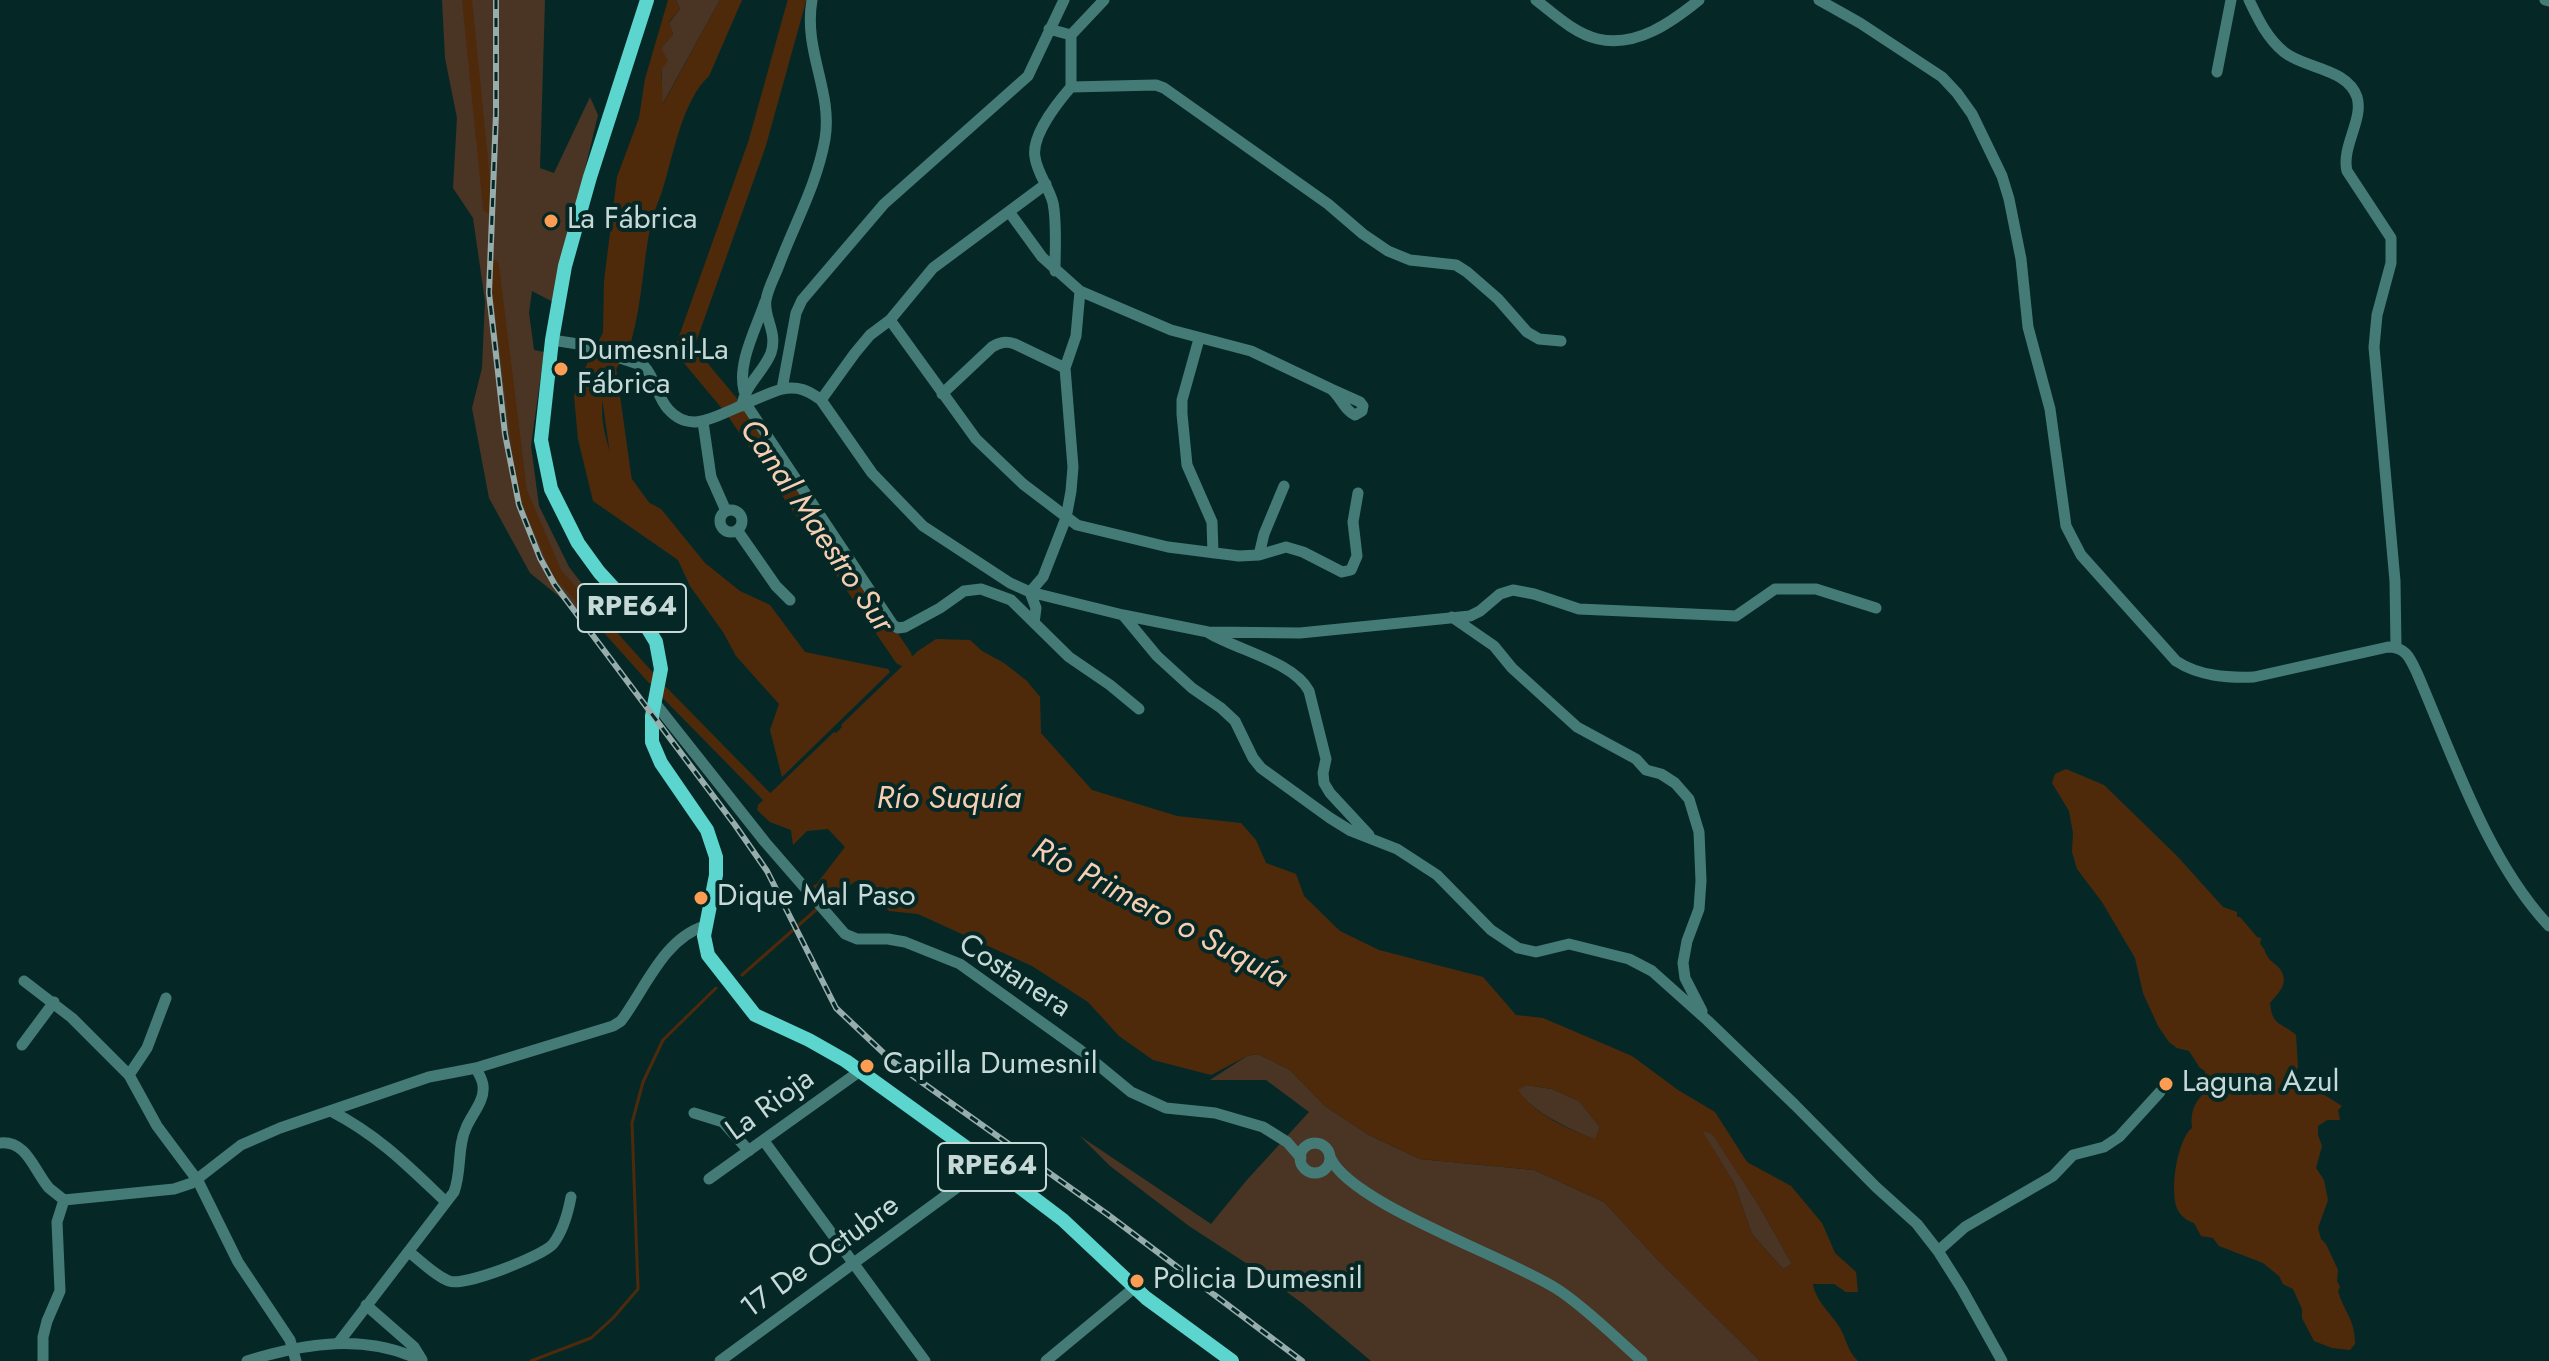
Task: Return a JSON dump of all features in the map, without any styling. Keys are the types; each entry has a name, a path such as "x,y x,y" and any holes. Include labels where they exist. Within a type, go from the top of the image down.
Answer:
{"main road":[{"name":"RPE64","path":"647,0 565,266 540,434 546,476 561,514 584,553 653,634 661,660 651,730 654,749 702,822 714,849 716,875 704,945 710,959 737,995 761,1019 809,1040 860,1071 989,1164 1063,1220 1134,1288 1232,1361"}],"street":[{"path":"812,0 809,34 826,110 825,139 813,186 744,362 744,405 893,625 905,627 964,591 981,589 1011,600 1069,657 1139,709"},
{"path":"782,389 796,313 815,282 884,204 1020,85 1032,69 1049,29 1067,0"},
{"path":"1055,271 1054,210 1034,150 1048,118 1071,87 1071,35 1104,0"},
{"path":"1536,0 1588,35 1599,39 1625,40 1662,26 1699,0"},
{"path":"1819,0 1942,77 1972,114 1994,157 2006,188 2021,259 2028,327 2050,409 2066,526 2081,555 2176,661 2197,672 2236,678 2254,677 2396,647 2408,654 2482,823 2527,901 2549,926"},
{"path":"2217,72 2231,0"},
{"path":"2249,0 2262,26 2284,52 2339,77 2353,90 2358,99 2358,109 2345,164 2353,182 2391,238 2391,263 2377,315 2374,347 2395,581 2396,647"},
{"path":"1049,29 1071,35"},
{"path":"1071,87 1144,84 1164,88 1328,204 1388,251 1410,260 1456,265 1498,299 1527,332 1539,339 1561,341"},
{"path":"821,400 863,343 890,320 933,268 1046,184"},
{"path":"1010,213 1055,271 1080,291 1171,330 1251,351 1331,389"},
{"path":"1030,592 1043,577 1066,518 1071,491 1073,467 1065,368 1076,336 1080,291"},
{"path":"744,391 763,369 771,351 774,338 765,302"},
{"path":"890,320 976,439 1023,484 1077,525 1129,539 1239,556 1259,555 1286,547 1342,572 1351,570 1357,556 1353,522 1358,493"},
{"path":"1199,339 1182,400 1182,414 1187,465 1212,522 1213,553"},
{"path":"552,340 578,344 640,364 651,374 664,405 683,420 703,422 782,389 802,388 821,400 872,473 923,526 1030,592 1123,615 1208,632 1300,633 1470,616 1500,594 1513,590 1579,609 1736,616 1775,589 1816,589 1876,608"},
{"path":"942,394 999,343 1015,344 1065,368"},
{"path":"703,422 711,477 726,511 733,510 742,517 742,524 737,530 776,586 790,600"},
{"path":"1259,555 1264,534 1284,486"},
{"path":"1030,592 1036,608 1034,623"},
{"path":"1123,615 1157,656 1235,721 1261,768 1351,831 1397,849 1437,875 1491,930 1506,941 1527,951 1569,944 1629,959 1652,971 1708,1021 1917,1224 1938,1251 2002,1361"},
{"path":"1452,617 1494,646 1512,668 1577,727 1636,759 1646,770 1661,774 1675,783 1689,799 1699,832 1701,881 1699,909 1687,941 1683,963 1685,978 1708,1021"},
{"path":"1208,632 1294,672 1304,681 1326,759 1324,783 1371,838"},
{"name":"Costanera","path":"655,703 765,842 809,890 837,927 850,937 896,940 960,964 1080,1050 1123,1087 1154,1104 1175,1110 1215,1113 1263,1127 1287,1142 1301,1158 1305,1168 1342,1175"},
{"path":"0,1143 16,1145 25,1153 51,1190 64,1200 174,1189 198,1181 241,1145 280,1128 429,1077 476,1068 613,1026 621,1021 653,970 681,939 705,926"},
{"path":"24,981 54,1002 129,1075 157,1126 198,1181 238,1262 295,1355"},
{"path":"129,1075 147,1048 166,998"},
{"path":"22,1045 54,1002"},
{"path":"339,1342 454,1192 464,1133 483,1092 476,1068"},
{"name":"La Rioja","path":"709,1179 860,1071"},
{"path":"1938,1251 1965,1227 2053,1176 2073,1155 2096,1151 2111,1142 2160,1092"},
{"path":"331,1111 383,1143 446,1202"},
{"path":"694,1113 723,1122 749,1151"},
{"path":"764,1141 807,1204 925,1361"},
{"name":"Costanera","path":"1287,1142 1320,1144 1327,1149 1342,1175 1392,1209 1491,1254 1559,1290 1642,1361"},
{"path":"1301,1158 1302,1151 1308,1145"},
{"path":"1321,1171 1330,1157"},
{"name":"17 De Octubre","path":"720,1361 734,1357 989,1164"},
{"path":"409,1252 448,1281 464,1282 545,1252 557,1237 567,1216 571,1197"},
{"path":"43,1361 43,1337 60,1291 57,1222 64,1200"},
{"path":"1046,1361 1134,1288"},
{"path":"366,1305 414,1347 422,1361"},
{"path":"247,1361 295,1355 339,1342 383,1348 422,1361"}],"shaded area":[{"path":"442,0 545,0 540,168 554,173 590,97 598,115 553,302 532,291 529,313 534,350 544,352 531,446 539,506 569,567 608,617 597,627 530,573 489,498 472,408 482,368 485,301 473,218 453,188 457,118 445,58"},
{"path":"676,0 720,0 662,105 661,48 673,34 669,23 680,9"},
{"path":"1258,1054 1290,1070 1325,1106 1369,1135 1420,1159 1534,1170 1604,1202 1760,1361 1371,1361 1302,1303 1189,1226 1110,1166 1080,1136 1211,1224 1309,1112 1266,1080 1210,1080 1247,1056"},
{"path":"1526,1085 1552,1089 1579,1101 1600,1127 1595,1140 1533,1107 1517,1090"},
{"path":"1701,1130 1712,1133 1792,1264 1783,1269 1752,1234 1734,1183"}],"water":[{"name":"Río Suquía","path":"668,0 676,0 680,9 669,22 673,34 661,48 668,61 661,70 663,104 720,0 742,0 709,76 692,99 680,128 651,223 632,338 605,390 603,421 620,487 661,509 705,563 740,591 770,605 805,652 888,669 890,672 782,777 770,730 779,704 736,656 690,586 678,560 593,501 578,439 574,396 603,333 604,281 617,177 639,118 645,79"},
{"name":"Río Suquía","path":"936,639 970,640 1027,681 1040,697 1041,733 1092,790 1177,816 1241,823 1256,840 1266,863 1296,874 1304,896 1340,931 1379,950 1483,977 1516,1015 1543,1018 1632,1056 1678,1090 1715,1112 1747,1162 1791,1186 1822,1223 1835,1253 1856,1272 1858,1292 1846,1292 1834,1284 1813,1284 1820,1302 1840,1328 1858,1361 1760,1361 1604,1202 1534,1170 1420,1159 1369,1135 1325,1106 1290,1070 1258,1054 1247,1056 1211,1075 1153,1060 1119,1036 1088,1002 1032,966 918,914 889,911 856,881 826,901 815,886 845,847 828,829 807,831 793,845 791,830 770,822 757,810 758,805 918,651","holes":["1526,1085 1552,1089 1579,1101 1600,1127 1595,1139 1563,1126 1533,1107 1518,1090","1702,1130 1712,1134 1758,1204 1792,1264 1783,1269 1752,1234 1734,1183"]},
{"name":"Laguna Azul","path":"2066,769 2104,785 2176,855 2223,907 2237,912 2237,917 2261,938 2260,944 2283,974 2282,988 2270,1003 2271,1011 2275,1020 2296,1035 2297,1083 2305,1091 2315,1089 2342,1106 2338,1110 2340,1120 2327,1120 2318,1126 2322,1146 2316,1168 2324,1180 2328,1200 2318,1228 2338,1270 2338,1291 2355,1335 2355,1344 2350,1350 2332,1348 2314,1341 2302,1318 2302,1309 2293,1289 2283,1284 2279,1276 2263,1263 2219,1246 2213,1238 2201,1236 2194,1223 2179,1212 2174,1194 2178,1155 2192,1128 2194,1109 2204,1093 2205,1071 2189,1051 2169,1042 2158,1026 2143,993 2135,958 2102,902 2077,869 2072,852 2069,811 2052,783 2055,774"}],"waterway":[{"path":"467,0 488,208"},
{"name":"Canal Maestro Sur","path":"797,0 757,144 684,349 734,409 903,657"},
{"path":"494,265 522,491 557,573 652,679"},
{"name":"Río Primero o Suquía","path":"609,360 607,368 623,482 644,511"},
{"path":"663,691 767,797"},
{"path":"815,886 826,901"},
{"path":"742,975 817,909"},
{"path":"531,1361 591,1338 638,1289 632,1123 643,1082 663,1040 716,988"}],"railway":[{"path":"496,0 496,114 489,293 505,434 519,505 540,558 555,585 767,871 836,1008 892,1061 1107,1214 1302,1361"}],"place":[{"name":"La Fábrica","path":"551,221"},
{"name":"Dumesnil-La Fábrica","path":"561,369"},
{"name":"Dique Mal Paso","path":"701,898"},
{"name":"Capilla Dumesnil","path":"867,1066"},
{"name":"Laguna Azul","path":"2166,1084"},
{"name":"Policia Dumesnil","path":"1137,1281"}]}
